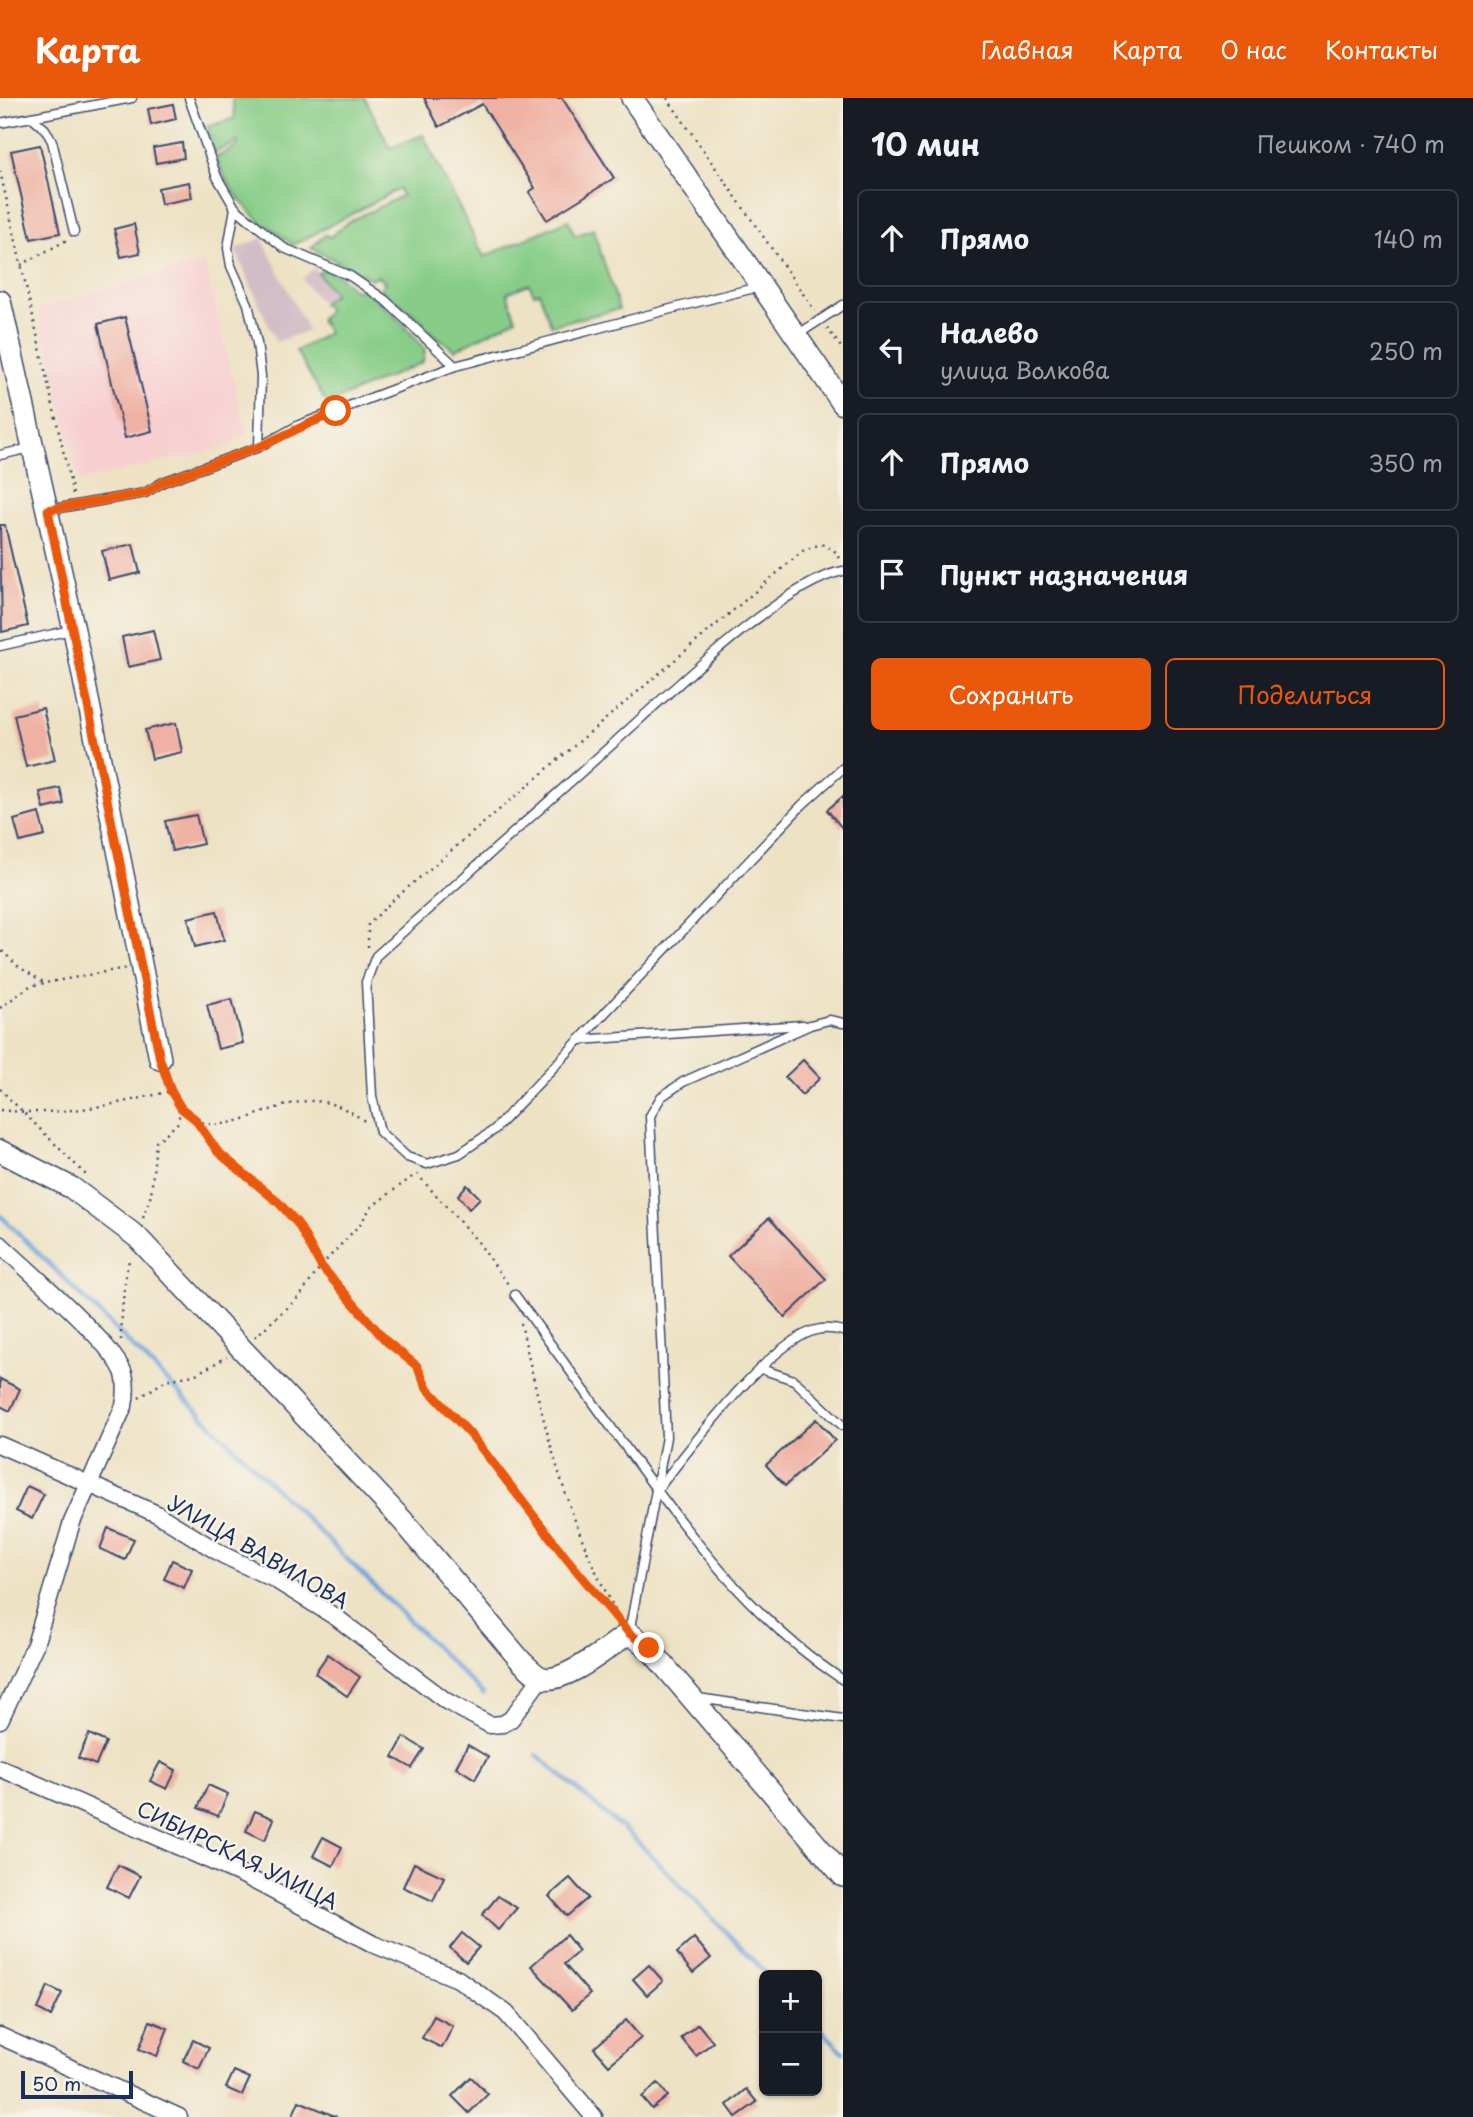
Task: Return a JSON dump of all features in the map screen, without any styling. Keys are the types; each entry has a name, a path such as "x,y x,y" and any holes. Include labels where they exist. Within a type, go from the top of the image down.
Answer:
{"street":[{"path":"632,98 843,404"},
{"path":"0,301 3,332 34,448 74,630 160,1059"},
{"path":"0,1151 72,1188 137,1237 403,1521 521,1661 541,1678 555,1678 576,1668 629,1633 649,1648 843,1876"},
{"path":"0,1244 107,1348 124,1371 127,1389 124,1406 72,1522 35,1645 0,1720"},
{"name":"УЛИЦА ВАВИЛОВА","path":"0,1445 157,1514 223,1555 274,1579 337,1618 446,1701 490,1725 503,1724 511,1719 541,1678"},
{"name":"СИБИРСКАЯ УЛИЦА","path":"0,1768 245,1876 373,1944 458,1979 506,2013 594,2117"},
{"path":"0,2036 179,2117"}],"lane":[{"path":"0,123 132,98"},
{"path":"190,98 217,177 235,208 284,248 350,276 385,300 455,366"},
{"path":"31,117 46,129 52,141 74,232"},
{"path":"235,208 228,248 231,266 248,304 257,343 261,376 259,447"},
{"path":"48,510 145,493 163,482 259,447 299,425 455,366 614,321 762,286"},
{"path":"797,335 843,305"},
{"path":"0,456 34,448"},
{"path":"843,571 826,574 790,594 691,674 376,956 366,982 372,1096 380,1132 407,1157 427,1164 459,1154 494,1130 762,851 802,805 843,768"},
{"path":"0,646 74,630"},
{"path":"629,1633 666,1437 650,1116 662,1097 684,1082 810,1025 829,1020 843,1023"},
{"path":"579,1040 810,1025"},
{"path":"515,1294 655,1492 746,1600 784,1636 843,1681"},
{"path":"655,1492 720,1412 781,1347 817,1329 843,1331"},
{"path":"761,1369 794,1380 843,1426"},
{"path":"688,1696 843,1719"}],"path":[{"path":"667,98 843,350"},
{"path":"0,171 76,504"},
{"path":"21,265 64,243 74,232"},
{"path":"368,948 368,925 391,902 804,550 821,544 834,550 843,564"},
{"path":"2,951 19,967 44,983"},
{"path":"0,1008 30,986 81,979 139,964"},
{"path":"160,1059 171,1091 181,1108 195,1119 218,1152 279,1203 298,1224 321,1266 386,1341 417,1366 427,1388 472,1436 567,1559 629,1633"},
{"path":"0,1089 87,1176"},
{"path":"0,1110 24,1113 75,1111 171,1091"},
{"path":"195,1119 225,1125 309,1101 346,1108 380,1132"},
{"path":"124,1406 154,1391 166,1380 194,1375 241,1348 300,1296 321,1266 361,1223 371,1207 417,1173 478,1242 515,1294 531,1372 574,1516 606,1592 629,1633"}],"shaded area":[{"path":"262,238 308,331 276,342 235,249"},
{"path":"204,262 247,435 235,438 231,446 79,481 38,308"},
{"path":"314,268 335,294 322,304 302,279"}],"green space":[{"path":"232,98 365,98 390,148 423,135 484,257 568,220 575,236 593,229 619,309 551,325 539,292 534,294 529,284 507,293 516,319 455,350 423,326 424,322 380,289 385,282 378,276 371,279 311,248 325,235 330,237 348,222 402,196 399,189 293,245 269,226 266,227 243,203 231,188 216,158 238,145 238,141 214,153 207,127 235,118"},
{"path":"325,270 339,276 354,290 362,289 396,317 425,350 423,362 327,404 296,351 328,333 320,320 329,310 322,304 334,294 318,273"}],"building":[{"path":"424,98 562,98 614,178 547,220 529,192 535,188 482,104 439,127"},
{"path":"173,104 176,119 151,125 148,109"},
{"path":"182,143 184,158 156,163 153,148"},
{"path":"40,145 60,233 31,239 11,151"},
{"path":"189,182 192,198 161,204 158,188"},
{"path":"134,224 140,253 121,257 114,229"},
{"path":"125,317 152,431 125,438 98,324"},
{"path":"0,525 5,525 28,626 2,632"},
{"path":"133,544 140,573 109,580 102,551"},
{"path":"153,630 160,660 128,667 122,637"},
{"path":"43,708 55,760 26,767 14,715"},
{"path":"176,723 182,752 152,759 145,730"},
{"path":"60,788 64,804 44,809 40,792"},
{"path":"843,796 843,829 827,810"},
{"path":"39,813 45,836 20,842 14,820"},
{"path":"196,815 203,844 172,851 165,821"},
{"path":"217,911 224,940 195,947 188,918"},
{"path":"232,999 243,1043 218,1049 207,1005"},
{"path":"803,1060 820,1078 802,1095 785,1077"},
{"path":"467,1185 480,1198 469,1209 458,1195"},
{"path":"769,1218 826,1279 785,1317 728,1256"},
{"path":"0,1379 20,1389 10,1411 0,1406"},
{"path":"816,1419 835,1440 785,1486 766,1465"},
{"path":"27,1486 44,1494 32,1519 16,1511"},
{"path":"108,1528 134,1539 125,1560 100,1549"},
{"path":"172,1560 192,1569 184,1588 164,1579"},
{"path":"328,1654 360,1677 347,1696 315,1673"},
{"path":"89,1734 106,1742 96,1765 78,1758"},
{"path":"404,1737 424,1749 412,1768 393,1757"},
{"path":"468,1745 488,1757 475,1779 456,1767"},
{"path":"160,1762 176,1770 167,1789 150,1781"},
{"path":"208,1785 228,1794 218,1816 198,1808"},
{"path":"255,1811 274,1819 265,1840 246,1831"},
{"path":"323,1837 342,1847 333,1866 313,1856"},
{"path":"414,1863 444,1877 433,1901 403,1887"},
{"path":"118,1865 140,1876 129,1898 107,1887"},
{"path":"570,1878 588,1898 567,1916 549,1896"},
{"path":"498,1896 517,1908 498,1930 482,1915"},
{"path":"462,1933 479,1947 466,1962 450,1948"},
{"path":"566,1935 579,1951 564,1964 590,1994 572,2010 531,1966"},
{"path":"694,1938 711,1958 693,1973 677,1953"},
{"path":"649,1965 663,1981 647,1995 633,1979"},
{"path":"48,1986 62,1993 51,2016 38,2009"},
{"path":"434,2016 453,2026 442,2048 422,2038"},
{"path":"626,2020 641,2038 609,2065 594,2048"},
{"path":"150,2021 168,2028 157,2056 139,2049"},
{"path":"698,2024 713,2042 696,2056 681,2038"},
{"path":"193,2040 209,2048 199,2069 183,2061"},
{"path":"234,2071 250,2078 242,2095 226,2088"},
{"path":"471,2077 488,2094 469,2113 452,2096"},
{"path":"658,2083 668,2096 652,2109 642,2097"},
{"path":"746,2089 757,2102 736,2117 727,2105"},
{"path":"299,2101 337,2117 292,2117"}],"waterway":[{"path":"0,1215 483,1694"},
{"path":"537,1755 636,1840 763,1970"},
{"path":"822,2030 843,2052"}],"route":[{"path":"336,411 299,425 259,447 163,482 145,493 48,510 160,1059 171,1091 181,1108 195,1119 218,1152 279,1203 298,1224 321,1266 386,1341 417,1366 427,1388 472,1436 567,1559 629,1633 649,1648"}]}
